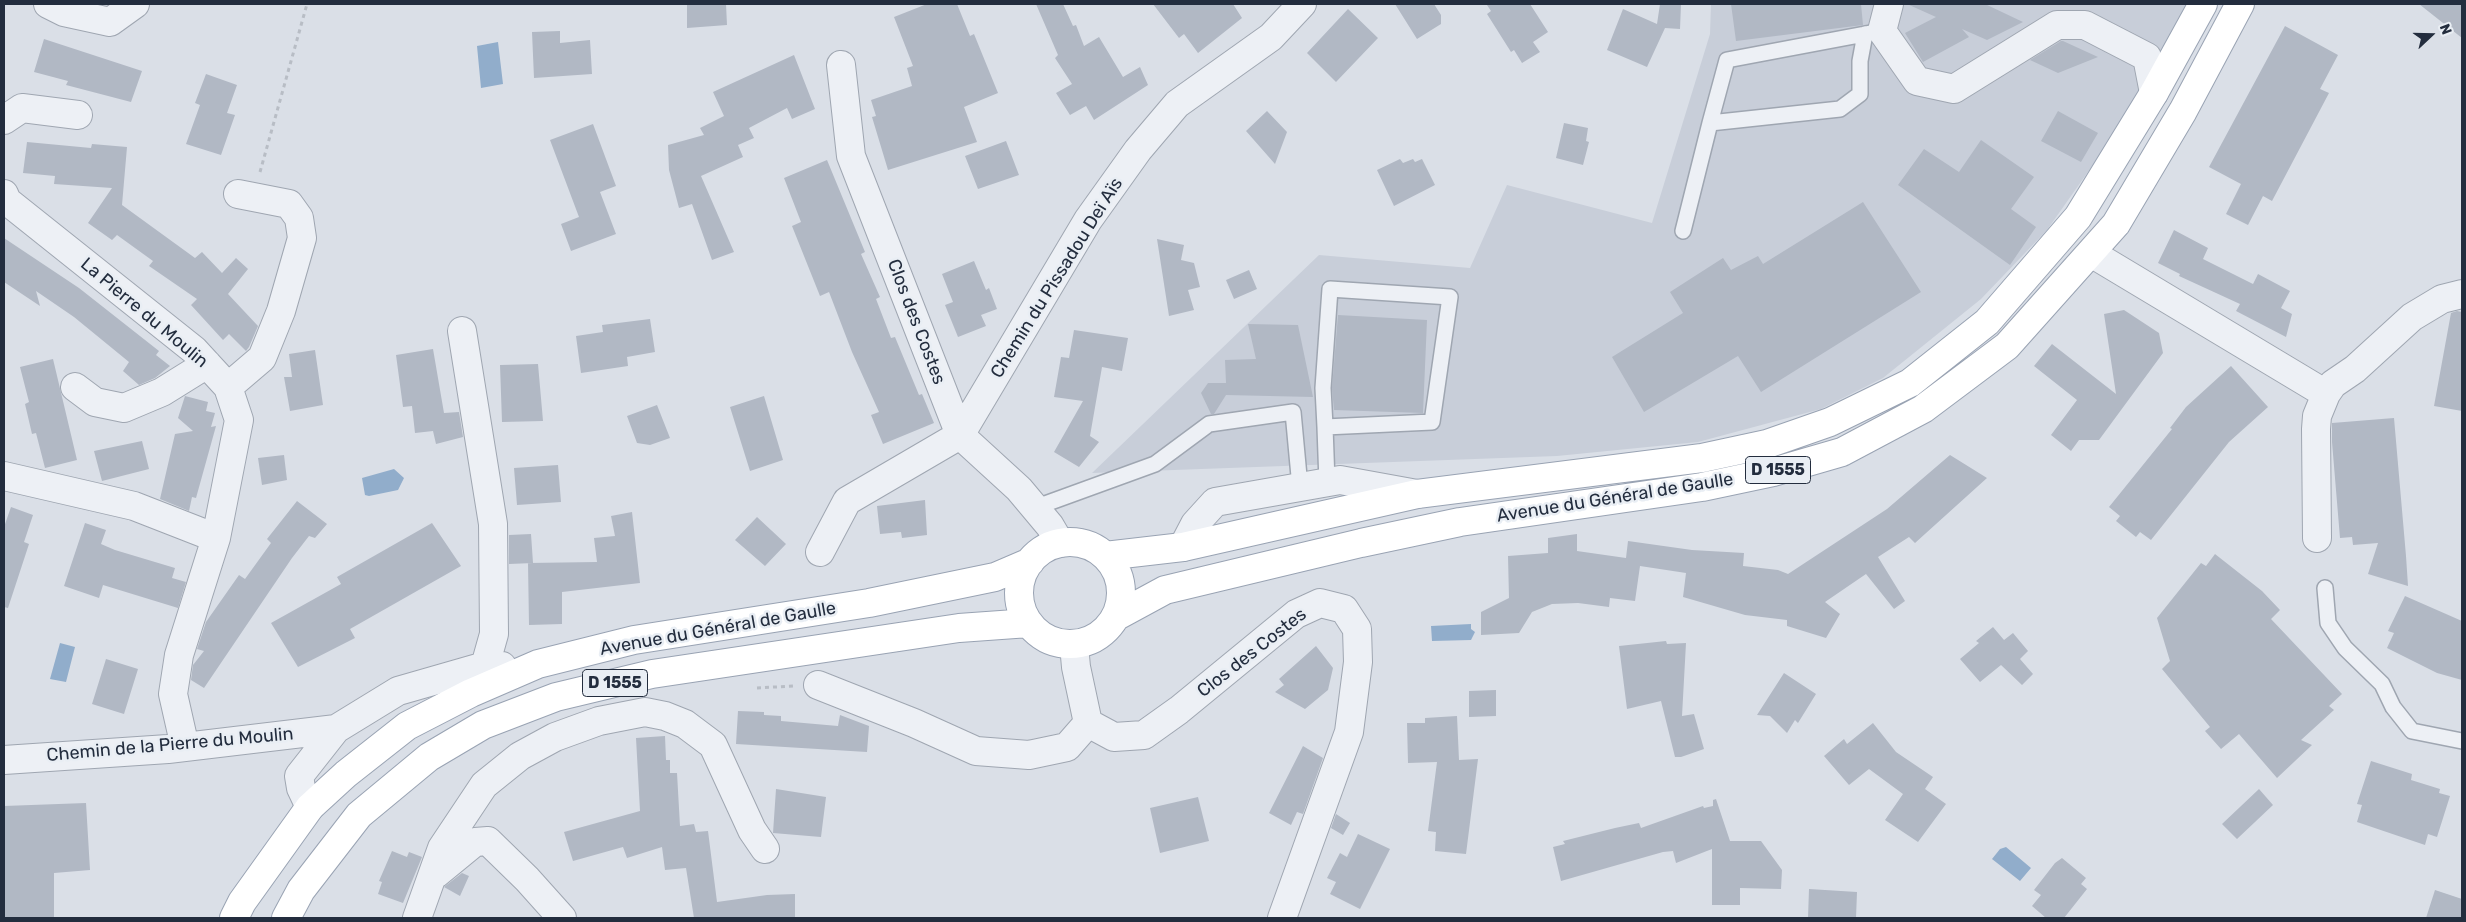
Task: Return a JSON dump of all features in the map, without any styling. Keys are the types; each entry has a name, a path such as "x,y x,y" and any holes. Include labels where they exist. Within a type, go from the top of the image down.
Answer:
{"main road":[{"name":"Avenue du Général de Gaulle","path":"1105,556 1183,547 1417,494 1702,458 1767,444 1830,422 1910,384 1987,322 2078,217 2154,93 2203,4"},
{"name":"Avenue du Général de Gaulle","path":"1030,562 1020,582 1020,604 1029,623 1048,640 1074,645 1091,641 1106,631 1117,616 1165,590 1361,543 1460,522 1702,487 1773,472 1842,452 1923,409 2007,346 2091,253 2116,224 2183,111 2240,4"},
{"name":"Avenue du Général de Gaulle","path":"234,918 242,902 310,807 346,774 406,726 471,693 538,664 634,640 869,603 995,577 1030,562 1048,547 1060,543"},
{"path":"1060,543 1085,544 1105,556 1118,574 1122,595 1117,616"},
{"name":"Avenue du Général de Gaulle","path":"286,918 301,890 359,815 429,757 483,725 556,697 652,674 959,628 1029,623"}],"street":[{"path":"48,4 64,12 110,22 135,4"},
{"name":"Chemin du Pissadou Deï Aïs","path":"820,552 847,501 960,435 1088,220 1138,150 1178,104 1271,37 1302,4"},
{"path":"1889,4 1874,32 1917,81 1954,89 2057,25 2085,25 2147,57 2154,93"},
{"name":"Clos des Costes","path":"841,65 851,156 960,435 1019,489 1050,526 1060,543"},
{"path":"4,120 22,108 78,115"},
{"name":"La Pierre du Moulin","path":"4,194 7,201 194,350 228,388 239,420 216,538 179,655 173,694 185,747"},
{"path":"228,388 262,358 280,311 302,238 299,218 289,204 238,194"},
{"path":"2091,253 2326,394"},
{"path":"2317,538 2316,429 2317,416 2326,394 2333,384 2355,369 2412,317 2442,300 2462,294"},
{"path":"462,331 493,524 494,634 485,666"},
{"path":"75,387 95,402 124,408 162,392 206,364"},
{"path":"4,476 134,506 216,538"},
{"path":"1183,547 1195,524 1215,502 1340,480 1417,494"},
{"name":"Clos des Costes","path":"1088,723 1114,736 1144,735 1179,710 1296,614 1320,603 1344,609 1357,629 1358,662 1349,732 1282,918"},
{"path":"818,685 914,723 976,751 1029,755 1068,747 1088,723 1076,668 1074,645"},
{"name":"Chemin de la Pierre du Moulin","path":"310,807 301,788 299,776 336,729 398,691 485,666 538,664"},
{"path":"417,918 442,848 484,785 520,756 555,737 599,721 645,712 665,716 684,724 713,745 752,830 765,849"},
{"name":"Chemin de la Pierre du Moulin","path":"4,760 185,747 336,729"},
{"path":"431,878 475,842 488,842 528,879 562,918"}],"lane":[{"path":"1683,231 1727,60 1874,32"},
{"path":"1710,123 1840,109 1860,94 1860,61 1874,32"},
{"path":"1325,427 1432,422 1450,297 1330,289 1323,388 1327,482"},
{"path":"1034,508 1155,464 1208,424 1293,412 1300,487"},
{"path":"2324,588 2328,623 2344,648 2382,684 2393,707 2412,732 2462,741"}],"path":[{"path":"259,175 307,4"},
{"path":"747,689 818,685"}],"shaded area":[{"path":"1711,4 2190,4 2152,81 2047,230 1981,299 1883,378 1821,409 1698,442 1557,456 1092,473 1319,255 1470,268 1507,185 1652,223 1710,34"}],"water":[{"path":"498,42 503,84 481,88 477,46"},
{"path":"394,469 404,478 398,490 369,496 365,495 362,478"},
{"path":"1471,624 1471,629 1475,632 1471,640 1432,641 1431,626"},
{"path":"60,643 75,647 66,682 50,679"},
{"path":"2006,847 2031,868 2020,881 1992,859 2000,849"}],"building":[{"path":"687,4 726,4 727,25 687,28"},
{"path":"927,4 957,4 970,36 974,34 998,93 964,107 977,142 888,170 872,117 876,116 871,100 912,86 907,68 913,66 894,17"},
{"path":"1036,4 1063,4 1073,26 1076,25 1084,46 1099,37 1123,77 1140,67 1148,85 1094,120 1086,106 1070,115 1056,93 1072,84 1055,58 1058,55"},
{"path":"1153,4 1233,4 1242,18 1198,53 1184,34 1179,38"},
{"path":"1395,4 1434,4 1441,15 1441,24 1417,39"},
{"path":"1530,4 1548,32 1533,42 1540,52 1522,63 1514,50 1511,52 1487,14 1491,11 1487,5"},
{"path":"1660,4 1681,4 1680,29 1665,28 1647,67 1607,50 1623,9 1657,24"},
{"path":"1731,4 1861,4 1863,25 1736,41"},
{"path":"1907,4 1985,4 2023,22 1987,40 1962,29 1969,37 1923,62 1905,33 1936,17"},
{"path":"2419,4 2462,4 2462,38"},
{"path":"1348,9 1378,38 1336,82 1307,53"},
{"path":"2285,26 2338,55 2320,89 2329,93 2272,201 2263,196 2248,225 2226,214 2241,184 2209,167"},
{"path":"560,31 560,43 590,40 592,74 534,78 532,32"},
{"path":"44,39 142,71 131,102 66,85 68,81 34,72"},
{"path":"2061,41 2098,57 2058,73 2030,60"},
{"path":"794,55 815,109 792,119 787,108 749,128 754,138 738,145 743,157 701,176 734,252 712,260 692,204 679,208 669,170 668,145 704,135 700,128 724,116 713,92"},
{"path":"206,74 237,85 227,113 235,115 221,155 186,144 200,105 195,103"},
{"path":"1267,111 1287,132 1275,164 1246,131"},
{"path":"2058,111 2098,133 2081,162 2041,141"},
{"path":"1564,123 1588,128 1586,141 1589,142 1583,165 1556,158"},
{"path":"593,124 616,186 600,192 616,234 571,251 561,224 579,217 550,140"},
{"path":"1981,140 2034,177 2011,209 2036,227 2010,265 1898,185 1924,149 1959,172"},
{"path":"1006,141 1019,175 978,189 965,156"},
{"path":"27,142 91,148 92,144 127,147 122,205 195,258 202,252 222,273 236,258 248,269 228,294 258,326 246,351 229,334 223,340 191,305 197,299 149,266 153,261 117,235 112,240 88,223 112,188 54,184 55,176 23,173"},
{"path":"1400,159 1403,163 1413,159 1415,162 1422,159 1435,185 1394,206 1377,170"},
{"path":"827,160 865,252 861,254 880,297 876,299 891,338 895,337 919,395 922,394 934,423 883,444 871,415 879,412 852,352 829,292 820,296 792,226 801,222 784,178"},
{"path":"1863,202 1921,292 1761,392 1738,356 1644,412 1612,357 1683,313 1670,292 1723,258 1731,270 1758,256 1763,264"},
{"path":"2174,230 2208,248 2203,259 2253,284 2258,274 2290,291 2281,308 2292,314 2286,337 2236,311 2240,304 2179,276 2180,274 2158,263"},
{"path":"4,238 79,288 159,351 156,355 170,366 155,378 139,385 123,371 129,362 74,317 36,291 40,306 4,282"},
{"path":"1157,239 1184,245 1181,260 1194,263 1200,287 1188,290 1194,310 1169,316"},
{"path":"974,261 986,290 989,288 997,309 981,315 986,326 958,337 945,305 953,302 942,274"},
{"path":"1249,270 1257,289 1234,299 1226,280"},
{"path":"2124,310 2159,333 2163,353 2099,440 2079,440 2071,451 2051,435 2077,400 2034,366 2052,344 2116,394 2104,314"},
{"path":"2462,312 2462,411 2434,406 2451,313"},
{"path":"1338,315 1427,320 1423,413 1334,410 1332,388"},
{"path":"650,319 655,352 627,357 628,366 581,373 576,336 603,332 602,325"},
{"path":"1248,324 1298,325 1313,397 1226,395 1214,414 1211,414 1201,393 1208,383 1226,383 1225,360 1256,359"},
{"path":"1074,330 1128,338 1122,371 1102,367 1090,436 1099,442 1079,467 1054,452 1083,401 1054,397 1061,357 1069,358"},
{"path":"433,349 444,413 459,412 463,437 436,444 433,431 415,433 412,406 403,407 396,355"},
{"path":"315,350 323,405 290,411 284,377 292,377 289,354"},
{"path":"53,359 77,460 45,468 36,433 32,434 25,404 29,402 20,367"},
{"path":"538,364 543,421 502,422 500,365"},
{"path":"2231,366 2268,407 2229,442 2151,540 2140,532 2136,537 2116,521 2120,516 2109,507 2172,429 2170,428 2186,407"},
{"path":"185,396 208,402 206,411 215,413 211,427 216,426 196,498 192,497 189,511 160,499 175,434 193,431 178,418"},
{"path":"764,396 783,460 750,471 730,407"},
{"path":"657,405 670,438 650,445 637,443 627,416"},
{"path":"2394,418 2408,586 2368,574 2378,543 2353,545 2352,537 2340,538 2332,442 2332,423"},
{"path":"142,441 149,469 102,481 94,451"},
{"path":"284,455 287,480 262,485 258,458"},
{"path":"1950,455 1987,478 1915,543 1909,537 1878,557 1905,601 1894,609 1866,574 1825,602 1840,614 1826,638 1787,626 1787,620 1745,615 1683,597 1686,573 1640,566 1635,601 1610,598 1609,607 1578,603 1552,604 1532,612 1519,633 1481,635 1481,612 1509,598 1508,556 1548,553 1548,538 1577,534 1577,551 1626,558 1628,541 1692,550 1744,553 1743,566 1778,570 1788,574 1887,509"},
{"path":"558,465 561,502 517,505 514,468"},
{"path":"925,500 927,535 902,538 901,532 880,534 877,506"},
{"path":"297,501 327,524 315,538 309,536 292,558 204,688 191,680 193,665 204,651 197,649 206,622 239,575 245,579 271,543 267,539"},
{"path":"11,507 33,515 24,542 29,544 8,608 4,607 4,527"},
{"path":"632,512 640,583 562,592 562,624 529,625 528,563 597,562 594,538 615,536 611,516"},
{"path":"757,517 786,544 765,566 735,540"},
{"path":"85,523 106,530 101,544 175,568 172,578 186,582 178,608 103,585 99,598 64,586"},
{"path":"432,523 461,566 350,629 355,638 298,667 271,623 341,584 337,577"},
{"path":"531,534 533,563 509,564 509,535"},
{"path":"2215,554 2262,591 2280,610 2271,619 2342,694 2329,706 2334,710 2301,740 2312,745 2277,778 2239,734 2221,749 2205,731 2210,727 2162,669 2170,661 2157,618 2201,563 2206,566"},
{"path":"2405,596 2462,621 2462,680 2437,673 2387,648 2394,633 2388,631"},
{"path":"1993,627 2004,640 2013,633 2028,651 2020,659 2033,674 2022,685 2001,665 1980,682 1960,659 1979,643 1976,641"},
{"path":"1666,641 1667,644 1686,643 1682,716 1694,714 1704,749 1681,757 1675,757 1661,701 1627,709 1619,646"},
{"path":"1316,646 1333,668 1328,690 1305,709 1275,692 1284,685 1279,679"},
{"path":"106,659 138,669 124,714 92,704"},
{"path":"1784,673 1816,694 1798,723 1795,720 1787,733 1770,716 1757,715"},
{"path":"1496,690 1496,716 1469,717 1469,691"},
{"path":"738,711 764,712 764,715 781,716 781,721 838,726 840,715 869,726 867,752 736,744"},
{"path":"1457,716 1459,760 1478,759 1466,854 1435,851 1436,832 1428,831 1437,762 1408,763 1407,723 1425,723 1425,718"},
{"path":"1873,723 1896,752 1933,777 1925,789 1946,804 1918,842 1885,820 1903,794 1869,769 1849,785 1824,756 1844,739 1847,744"},
{"path":"665,736 666,760 670,760 670,773 677,773 680,826 694,824 696,832 708,831 717,902 767,895 795,894 795,918 694,918 686,868 665,870 662,847 627,858 623,847 573,861 564,832 640,811 636,738"},
{"path":"1303,746 1323,758 1303,814 1297,812 1291,825 1269,813"},
{"path":"2371,761 2412,774 2411,780 2440,789 2439,793 2450,796 2437,837 2428,834 2425,845 2357,822 2362,805 2357,804"},
{"path":"776,789 826,797 821,837 773,833"},
{"path":"2259,789 2273,805 2237,839 2222,824"},
{"path":"1198,797 1209,841 1160,853 1150,808"},
{"path":"1716,799 1730,841 1761,841 1782,870 1781,889 1740,888 1740,905 1712,905 1712,849 1676,863 1673,851 1663,852 1561,881 1553,847 1565,844 1563,841 1639,823 1641,828 1703,806 1704,808 1713,806 1713,800"},
{"path":"86,803 90,870 54,873 54,918 4,918 4,806"},
{"path":"1336,814 1350,823 1343,835 1331,828"},
{"path":"1358,834 1390,849 1360,909 1330,894 1336,882 1327,878 1340,853 1347,857"},
{"path":"392,851 407,857 409,852 422,857 403,903 378,894 382,882 379,881"},
{"path":"2062,858 2086,878 2081,884 2087,889 2064,918 2046,918 2032,906 2041,895 2034,890 2055,863"},
{"path":"462,873 469,876 460,896 444,887"},
{"path":"1809,889 1857,892 1856,918 1808,918"},
{"path":"2435,890 2462,899 2462,918 2426,918"}]}
